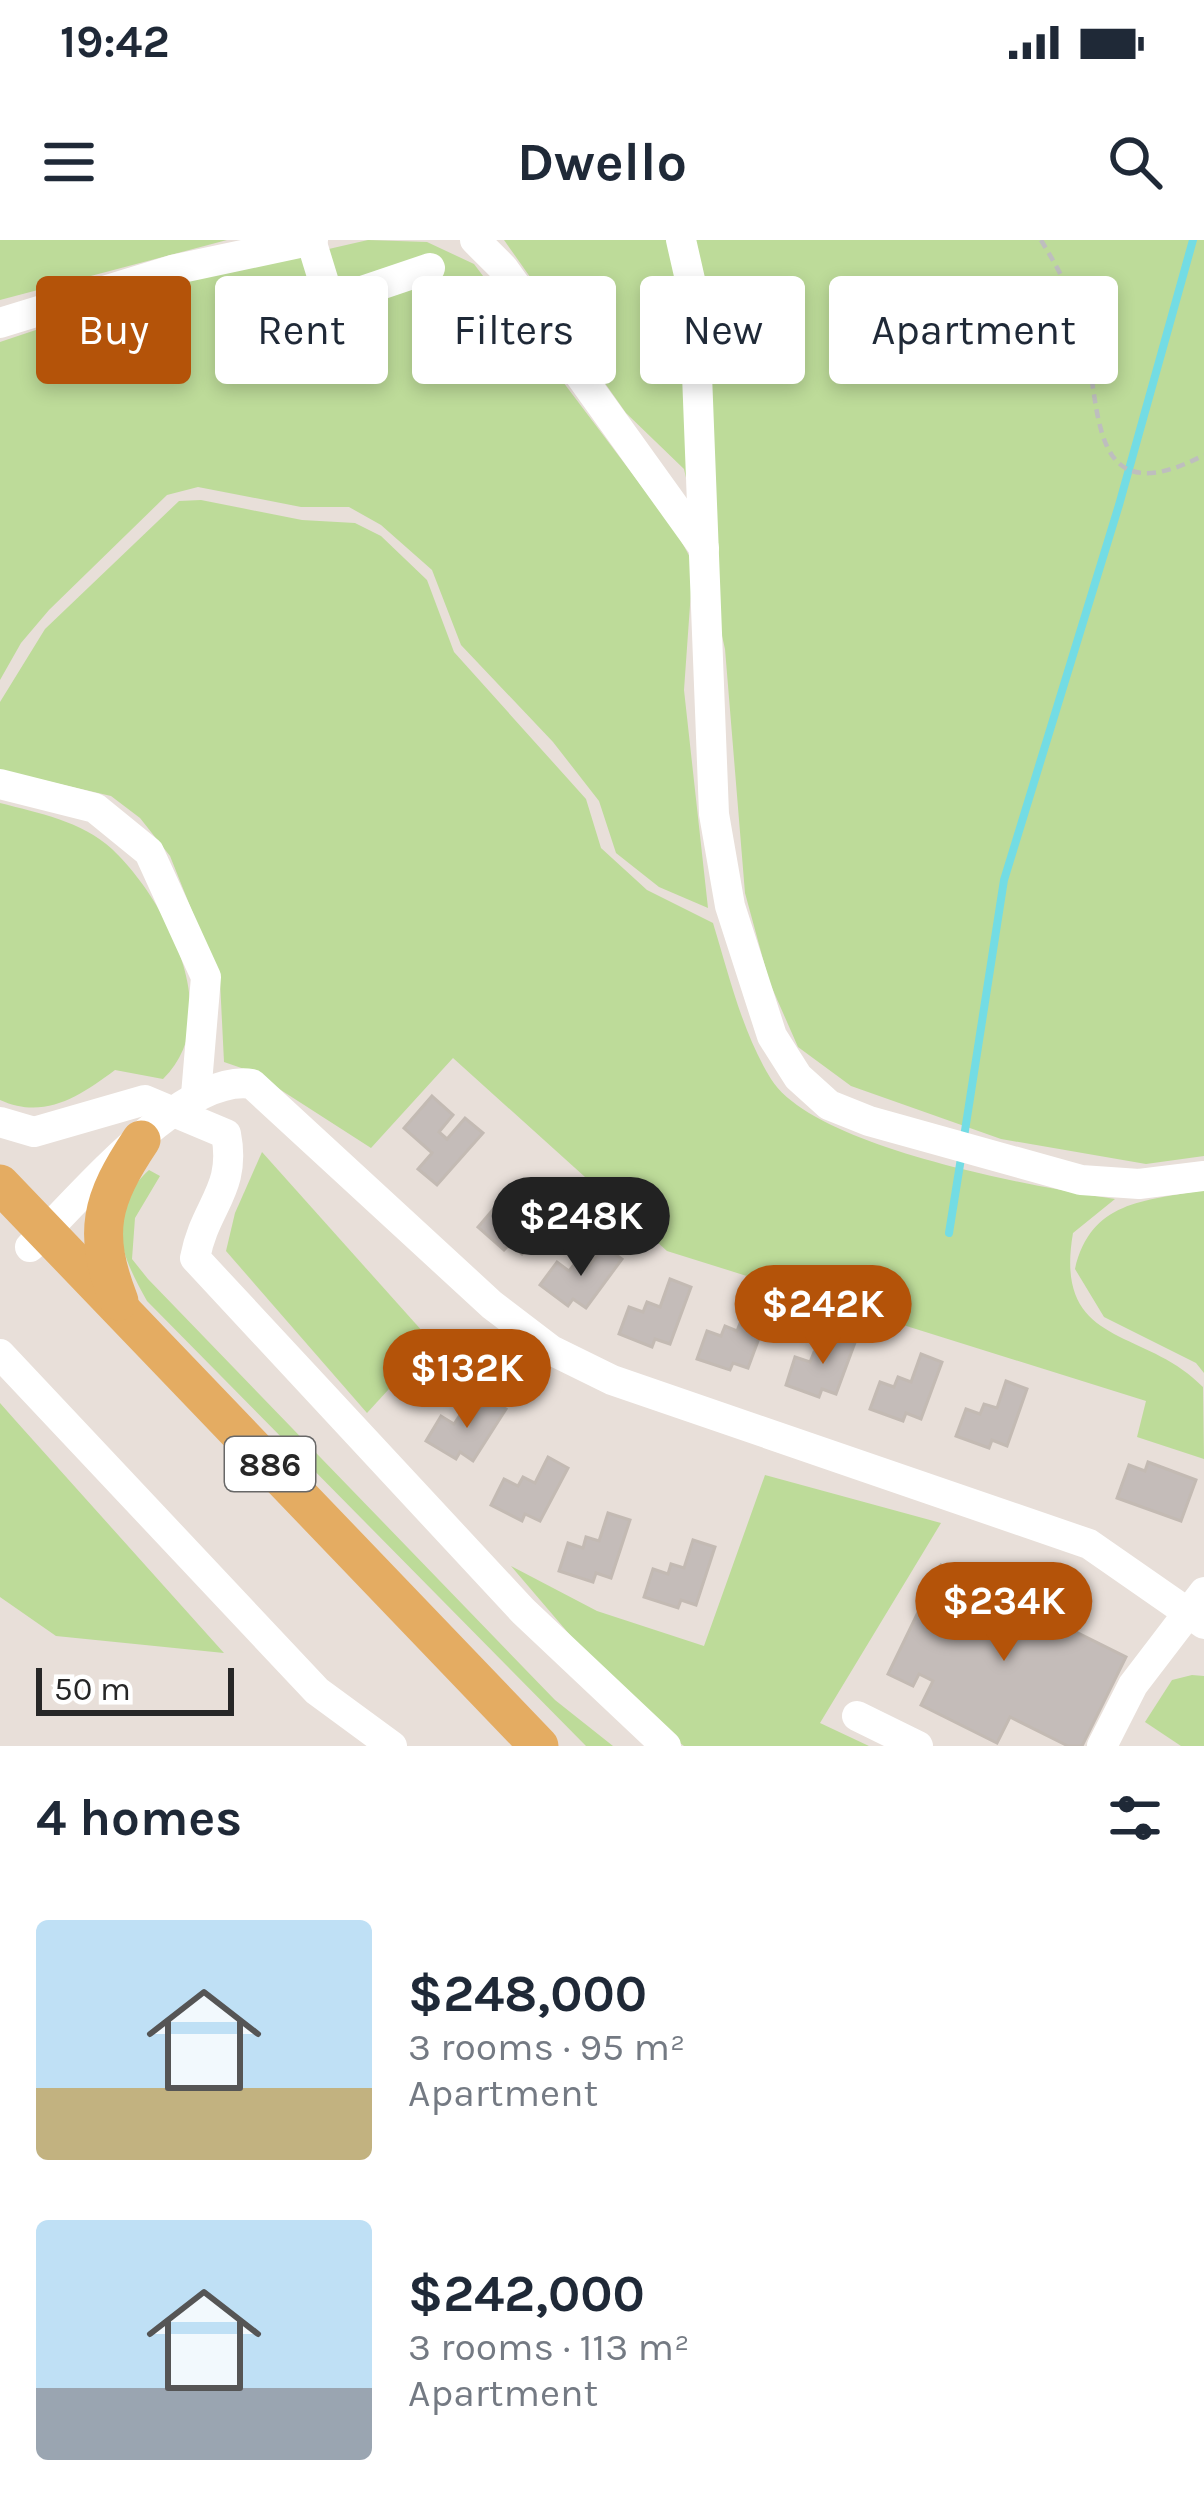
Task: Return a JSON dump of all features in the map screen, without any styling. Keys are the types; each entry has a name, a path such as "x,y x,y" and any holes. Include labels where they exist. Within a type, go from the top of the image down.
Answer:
{"main road":[{"path":"128,1322 108,1271 101,1226 113,1182 141,1141"},
{"name":"886","path":"0,1184 39,1238 502,1746"},
{"name":"886","path":"0,1219 39,1238 128,1322 314,1508 538,1746"}],"street":[{"path":"0,323 172,270 312,240 322,276"},
{"path":"475,240 502,268 704,548"},
{"path":"681,240 694,297 713,814 730,906 772,1036 797,1077 829,1105 1016,1166 1082,1180 1139,1184 1204,1176"},
{"path":"388,282 430,268"},
{"path":"0,784 95,808 149,852 206,976 184,1103"},
{"path":"39,1238 184,1103 229,1080 252,1084 492,1305 578,1365 1089,1544 1199,1609 1133,1685 1102,1746"},
{"path":"0,1122 34,1132 146,1100 184,1103 226,1134 233,1169 201,1229 195,1258 523,1611 666,1746"},
{"path":"0,1354 317,1691 392,1746"},
{"path":"856,1716 918,1746"}],"path":[{"path":"1041,240 1065,279 1084,335 1096,424 1111,457 1124,468 1151,474 1204,455"}],"green space":[{"path":"0,240 227,240 91,276 36,276 36,290 0,300"},
{"path":"368,240 427,242 474,264 483,276 412,276 412,384 565,384 677,533 693,563 684,690 708,908 659,887 616,853 599,801 553,742 461,645 432,570 381,525 349,507 301,507 198,487 167,495 49,610 21,643 0,680 0,342 36,330 36,384 191,384 191,281"},
{"path":"504,240 1204,240 1204,1156 1146,1164 1001,1139 851,1086 798,1047 769,981 745,893 725,649 684,469 626,413 606,384 616,384 616,276 529,276"},
{"path":"201,500 302,520 355,523 381,536 427,580 454,652 586,799 601,848 647,890 713,923 752,1042 771,1079 795,1103 832,1125 930,1160 1115,1199 1073,1233 1070,1270 1077,1297 1090,1317 1108,1331 1180,1368 1203,1387 1204,1459 1137,1437 1146,1401 667,1251 453,1058 371,1148 253,1072 224,1062 220,981 170,856 140,818 111,796 0,770 0,702 45,629 179,501"},
{"path":"0,803 59,819 100,839 152,898 182,960 189,992 190,1024 181,1053 163,1079 115,1070 60,1103 31,1108 0,1100"},
{"path":"262,1152 432,1342 367,1413 226,1251 235,1213"},
{"path":"149,1170 160,1176 135,1218 132,1259 148,1279 555,1700 613,1746 586,1746 147,1301 129,1266 121,1218 125,1202"},
{"path":"1204,1190 1204,1373 1196,1363 1104,1317 1075,1269 1093,1230 1107,1217 1141,1202"},
{"path":"0,1403 224,1653 56,1636 0,1597"},
{"path":"765,1475 941,1523 820,1723 869,1746 684,1746 629,1704 511,1566 597,1611 704,1646"},
{"path":"1204,1676 1204,1746 1181,1746 1145,1722 1172,1680"}],"building":[{"path":"432,1096 453,1115 439,1132 447,1139 465,1118 483,1133 437,1185 418,1169 432,1153 404,1128"},
{"path":"545,1194 562,1208 522,1254 510,1244 504,1250 478,1227 497,1205 508,1215 516,1207 526,1216"},
{"path":"604,1246 622,1259 586,1308 573,1299 568,1306 540,1285 557,1262 569,1271 576,1262 586,1270"},
{"path":"670,1279 691,1287 670,1344 655,1339 652,1347 619,1334 629,1307 643,1312 647,1302 660,1307"},
{"path":"748,1303 769,1311 748,1368 733,1363 730,1370 697,1359 707,1331 721,1336 725,1326 737,1331"},
{"path":"836,1329 857,1337 836,1394 822,1389 819,1397 786,1385 795,1357 810,1362 814,1352 826,1356"},
{"path":"921,1354 942,1362 921,1419 906,1413 903,1421 870,1409 880,1382 894,1387 898,1377 911,1382"},
{"path":"1006,1381 1027,1389 1007,1446 992,1440 989,1448 956,1436 966,1409 980,1414 984,1404 997,1408"},
{"path":"486,1397 506,1409 473,1461 460,1452 456,1459 426,1441 441,1416 454,1424 460,1415 471,1422"},
{"path":"548,1457 568,1468 540,1521 525,1514 522,1521 491,1505 504,1479 518,1486 523,1477 535,1483"},
{"path":"1148,1462 1196,1480 1181,1521 1117,1498 1129,1465 1145,1471"},
{"path":"608,1513 630,1520 611,1578 596,1573 593,1582 559,1571 568,1543 583,1548 586,1537 599,1541"},
{"path":"693,1540 715,1547 696,1605 681,1600 678,1608 644,1597 653,1569 668,1574 671,1564 684,1568"},
{"path":"941,1565 1126,1657 1082,1746 1068,1746 1010,1717 997,1743 921,1705 933,1681 919,1674 913,1686 888,1674"}],"waterway":[{"path":"964,1137 1004,880 1119,505 1193,240"},
{"path":"949,1233 962,1152"}]}
